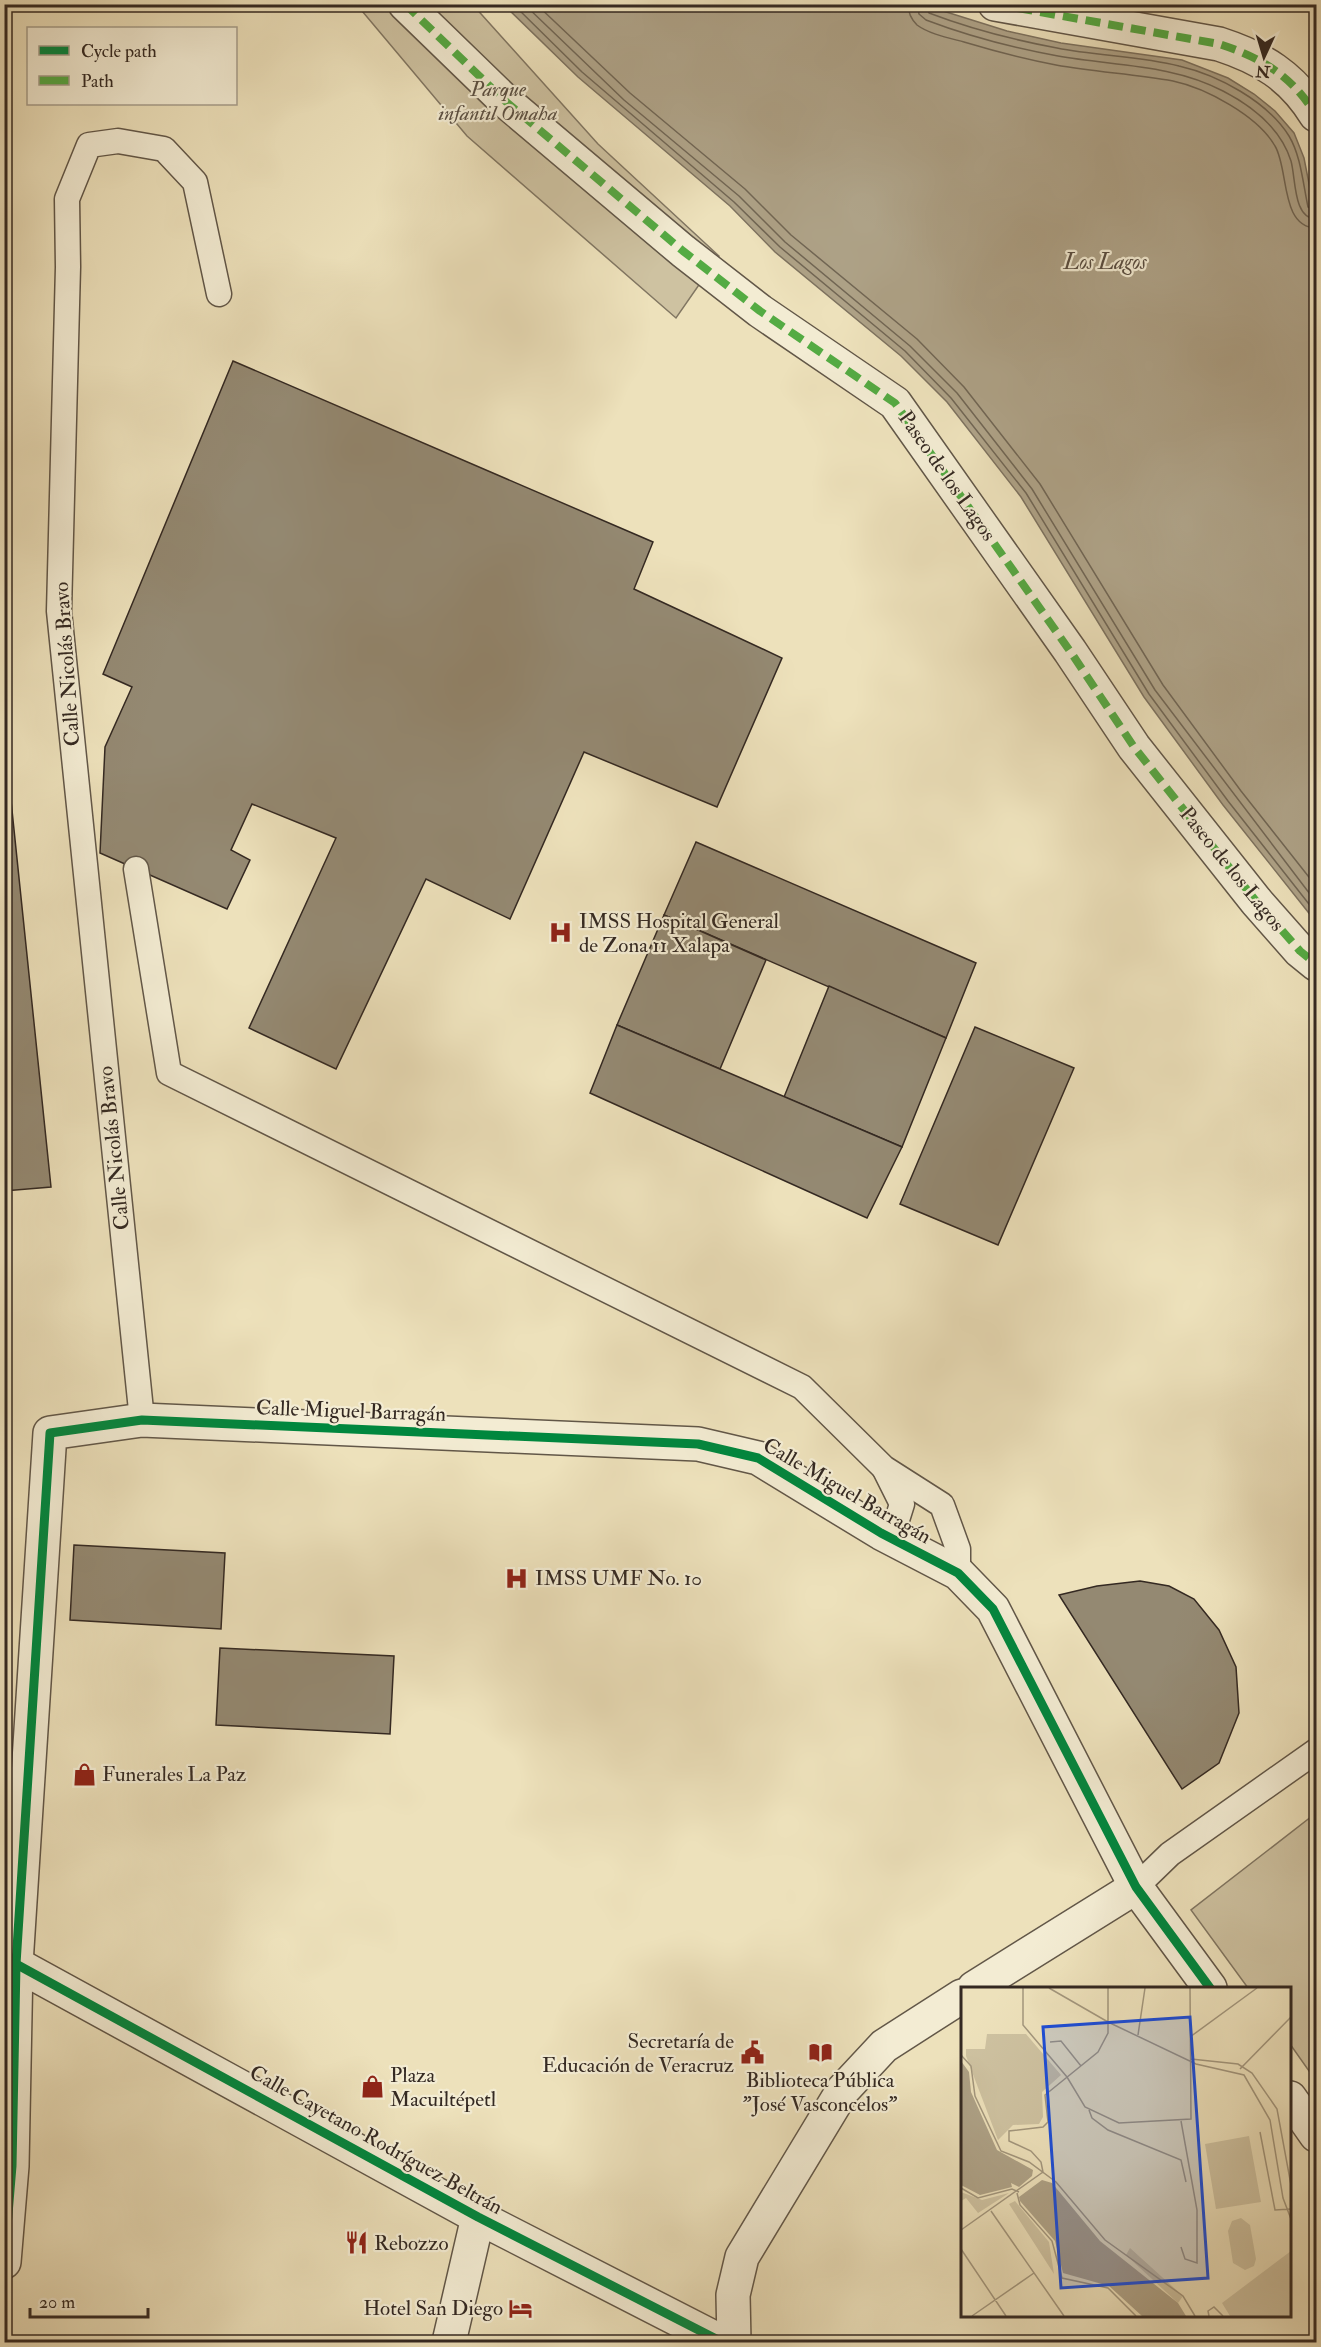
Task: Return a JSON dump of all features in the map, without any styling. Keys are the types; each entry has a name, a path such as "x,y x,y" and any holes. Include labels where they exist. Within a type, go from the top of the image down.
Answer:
{"street":[{"name":"Paseo de los Lagos","path":"405,4 504,100 683,251 760,311 895,402 1070,651 1134,747 1256,901 1300,951 1317,964"},
{"path":"995,4 1219,44 1247,53 1276,70 1302,92 1317,115"},
{"name":"Calle Miguel Barragán","path":"8,1960 50,1433 141,1420 698,1444 758,1458 880,1533 958,1573 993,1609 1136,1887 1209,1987"},
{"path":"995,1983 1136,1887"},
{"path":"4,2262 8,2168 8,1960"},
{"name":"Calle Cayetano Rodríguez Beltrán","path":"8,1960 478,2217 722,2343"},
{"path":"734,2343 733,2295 742,2257 843,2090 884,2046 961,1997"},
{"path":"1291,2099 1317,2135"},
{"path":"449,2343 478,2217"}],"lane":[{"name":"Calle Nicolás Bravo","path":"141,1420 59,611 68,267 67,199 89,145 118,141 164,149 195,182 219,294"},
{"path":"136,869 170,1073 802,1386 884,1468 942,1505 958,1549 958,1573"},
{"path":"880,1533 896,1523 902,1504 884,1468"},
{"path":"1136,1887 1170,1854 1317,1751"}],"green space":[{"name":"Parque infantil Omaha","path":"357,5 473,5 598,144 719,256 676,318 467,136"},
{"path":"1316,1813 1316,2081 1291,2045 1291,1987 1247,1987 1191,1910"}],"water":[{"name":"Los Lagos","path":"504,5 924,5 1007,31 1061,43 1182,60 1228,78 1254,94 1275,111 1294,133 1304,158 1316,219 1316,922 1223,805 1144,697 1021,497 947,402 901,356 775,252 730,206 578,77"}],"building":[{"path":"233,361 653,542 634,589 782,658 717,807 584,752 510,919 426,879 336,1069 249,1028 336,838 252,804 231,850 250,860 227,909 100,853 105,747 132,687 103,674"},
{"path":"4,733 51,1187 4,1191"},
{"path":"696,842 976,963 946,1038 664,915"},
{"path":"664,915 766,960 720,1069 617,1025"},
{"path":"829,986 946,1038 902,1147 784,1097"},
{"path":"617,1025 902,1147 867,1218 590,1093"},
{"path":"975,1027 1074,1068 998,1245 900,1204"},
{"path":"74,1545 225,1553 221,1629 70,1620"},
{"path":"1140,1581 1169,1586 1194,1599 1219,1630 1236,1667 1239,1713 1219,1763 1182,1789 1059,1595 1097,1586"},
{"path":"220,1648 394,1656 390,1734 216,1725"}],"marked path":[{"path":"405,4 504,100 683,251 760,311 895,403 1070,651 1134,747 1256,901 1300,951 1316,964"},
{"path":"995,4 1219,44 1235,49 1275,70 1297,89 1316,115"}],"cycle path":[{"path":"4,2262 12,2166 16,1964 50,1433 142,1420 698,1444 758,1458 881,1533 958,1573 993,1609 1136,1887 1209,1987"},
{"path":"4,1951 16,1964 478,2217 722,2342"}],"place":[{"name":"IMSS Hospital General de Zona 11 Xalapa","path":"561,933"},
{"name":"IMSS UMF No. 10","path":"517,1578"},
{"name":"Funerales La Paz","path":"84,1774"},
{"name":"Biblioteca Pública \"José Vasconcelos\"","path":"820,2052"},
{"name":"Secretaría de Educación de Veracruz","path":"752,2053"},
{"name":"Plaza Macuiltépetl","path":"372,2087"},
{"name":"Rebozzo","path":"356,2243"},
{"name":"Hotel San Diego","path":"521,2308"}]}
